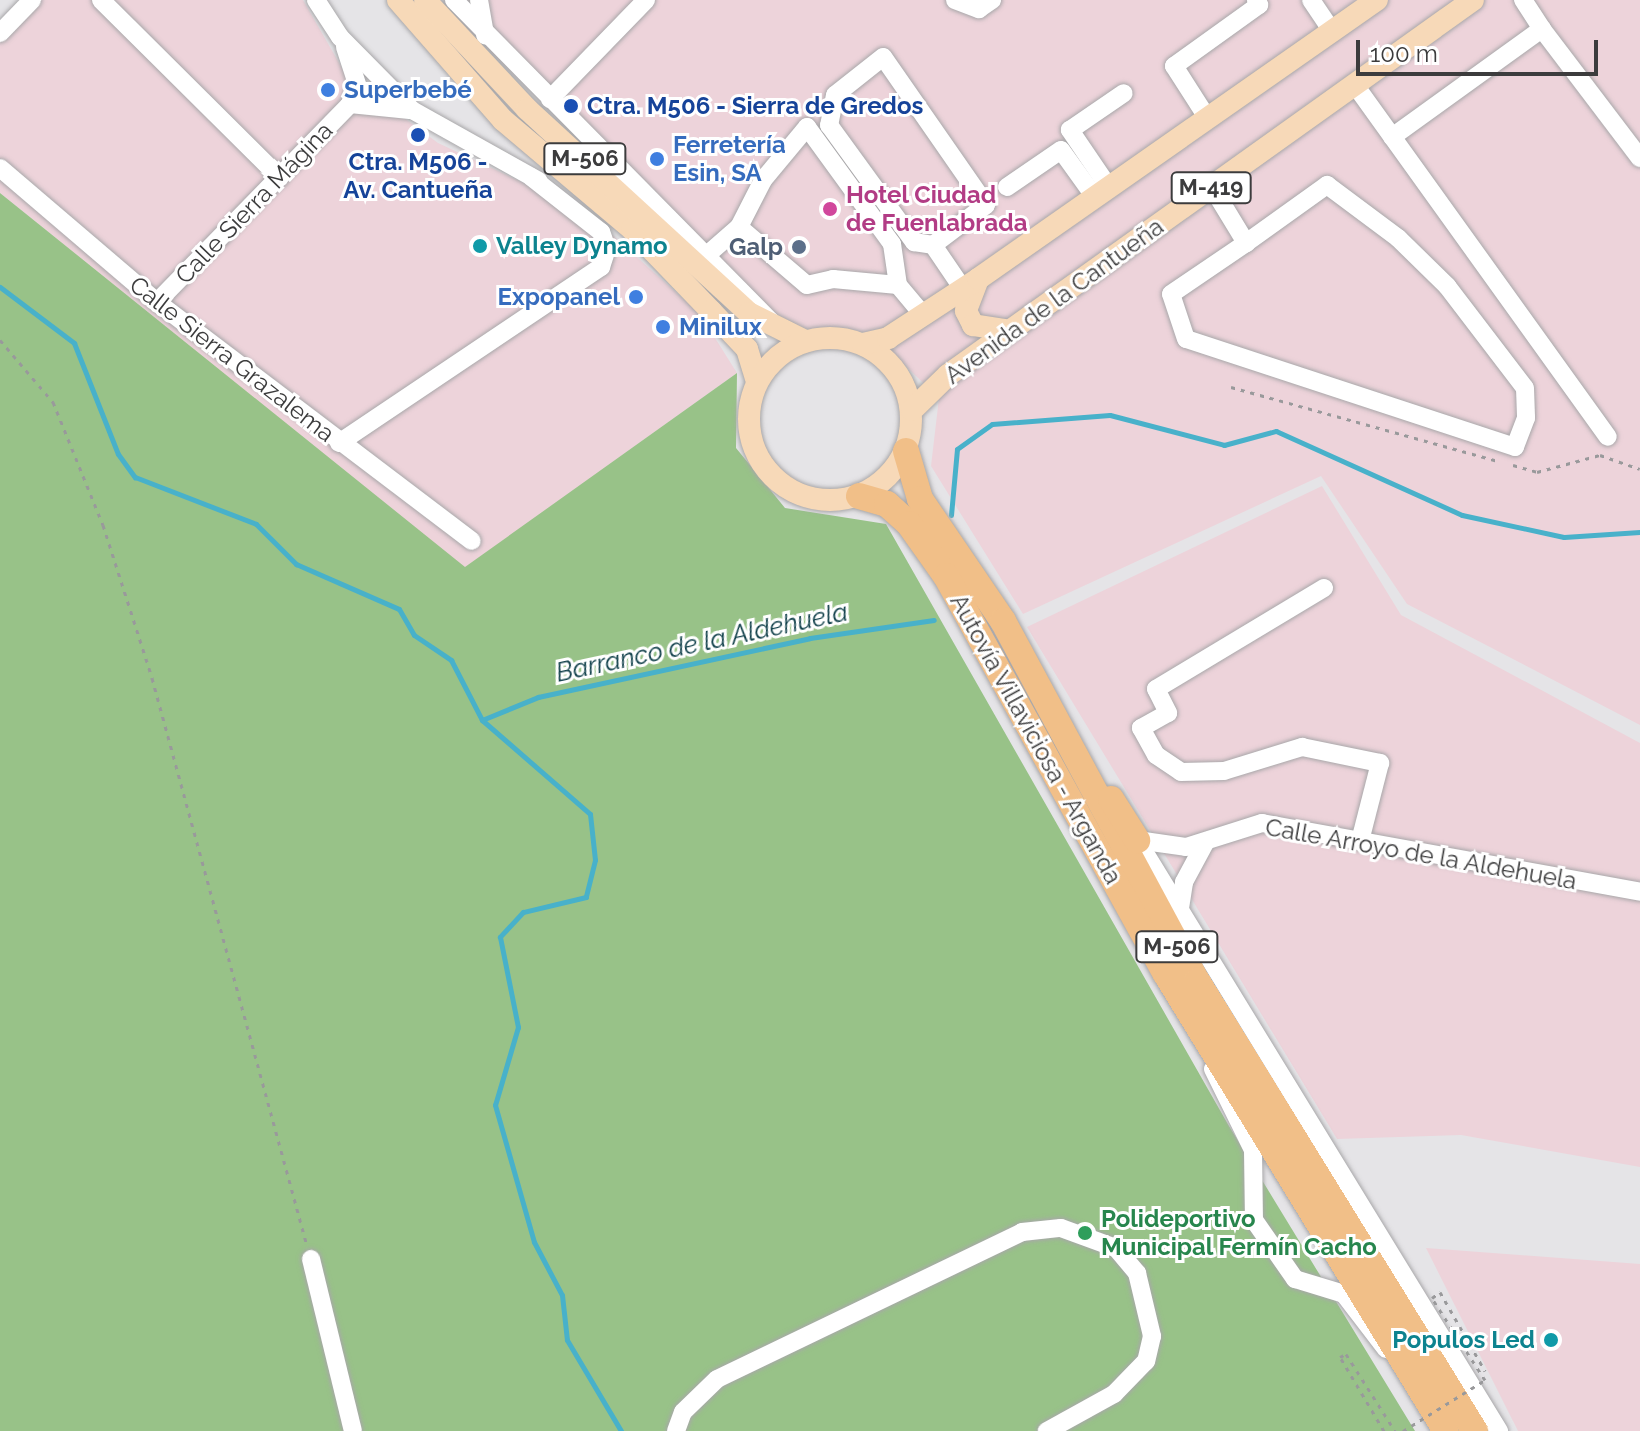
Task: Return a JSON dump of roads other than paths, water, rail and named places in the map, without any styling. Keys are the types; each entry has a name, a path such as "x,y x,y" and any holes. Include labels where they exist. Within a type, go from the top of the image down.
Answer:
{"highway":[{"name":"M-506","path":"906,451 920,499 966,559 1197,981 1480,1419"},
{"name":"Autovía Villaviciosa - Arganda","path":"859,496 887,504 909,524 946,576 1186,1008"},
{"path":"1038,689 1065,718 1137,840"},
{"name":"M-506","path":"1186,1008 1445,1430"}],"main road":[{"name":"M-506","path":"398,0 503,120 614,215 747,349 757,381 748,413 752,445 769,473 795,493 826,501 859,496"},
{"name":"M-506","path":"425,0 527,109 749,313 779,332 805,341 863,344"},
{"name":"M-419","path":"863,344 888,338 1377,0"},
{"name":"Avenida de la Cantueña","path":"912,410 1009,331 1473,0"},
{"path":"970,282 966,311 973,325 987,333 1009,331"},
{"path":"757,381 777,356 805,341"},
{"path":"863,344 887,360 912,410"},
{"name":"M-506","path":"906,451 912,410"},
{"path":"859,496 887,478 906,451"}],"street":[{"path":"0,33 32,0"},
{"path":"101,0 280,178"},
{"path":"316,0 340,37 412,110 531,177 614,215"},
{"path":"454,0 485,35 708,254 779,332"},
{"path":"479,0 485,35"},
{"path":"550,99 646,0"},
{"path":"955,0 979,9 992,0"},
{"path":"1208,119 1174,66 1259,5 1256,0"},
{"path":"1311,0 1332,31"},
{"path":"1523,0 1640,158"},
{"path":"1392,137 1542,29"},
{"name":"Calle Sierra Mágina","path":"157,302 350,104 357,84 340,37"},
{"path":"933,245 986,205 883,57 835,95 829,125 914,242 933,245 970,282"},
{"path":"1355,85 1608,437"},
{"path":"1101,191 1070,130 1124,93"},
{"name":"Calle Sierra Mágina","path":"350,104 412,110"},
{"path":"708,254 739,227 763,180 807,127 892,244 898,285 922,314"},
{"path":"1007,187 1061,150 1101,191"},
{"name":"Calle Sierra Grazalema","path":"0,168 157,302 472,541"},
{"path":"339,443 601,267 607,249 601,232 531,177"},
{"path":"1320,185 1334,187 1447,286 1525,388 1526,418 1515,447 1186,339 1171,294 1246,243 1320,185"},
{"path":"1212,187 1246,243"},
{"path":"739,227 807,285 833,279 898,285"},
{"path":"1324,588 1156,689 1168,713 1141,728 1156,755 1181,772 1224,771 1302,747 1380,763 1360,841"},
{"name":"Calle Arroyo de la Aldehuela","path":"1137,840 1205,843 1262,823 1640,892"},
{"path":"1137,840 1480,1419 1499,1431"},
{"path":"1180,908 1184,882 1205,843"},
{"path":"1186,1008 1253,1150 1254,1220 1295,1279 1344,1294 1364,1327 1409,1372"},
{"path":"676,1431 683,1412 717,1379 1022,1232 1061,1228 1116,1248 1137,1273 1152,1336 1146,1361 1114,1394 1047,1431"},
{"path":"311,1259 353,1431"},
{"path":"1480,1419 1507,1431"}],"waterway":[{"path":"0,287 74,343 118,454 135,477 256,524 296,564 399,609 414,635 451,660 482,720 590,814 595,860 586,897 523,912 500,937 518,1027 495,1105 534,1242 562,1295 567,1340 621,1431"},
{"name":"Barranco de la Aldehuela","path":"951,515 957,449 992,424 1110,415 1224,445 1276,431 1462,515 1564,537 1640,532"},
{"name":"Barranco de la Aldehuela","path":"482,720 538,697 810,638 934,620"}],"place":[{"name":"Superbebé","path":"328,90"},
{"name":"Ctra. M506 - Sierra de Gredos","path":"571,106"},
{"name":"Ctra. M506 - Av. Cantueña","path":"418,135"},
{"name":"Ferretería Esin, SA","path":"657,159"},
{"name":"Hotel Ciudad de Fuenlabrada","path":"830,209"},
{"name":"Valley Dynamo","path":"480,246"},
{"name":"Galp","path":"799,247"},
{"name":"Expopanel","path":"636,297"},
{"name":"Minilux","path":"663,327"},
{"name":"Polideportivo Municipal Fermín Cacho","path":"1085,1233"},
{"name":"Populos Led","path":"1551,1340"}]}
